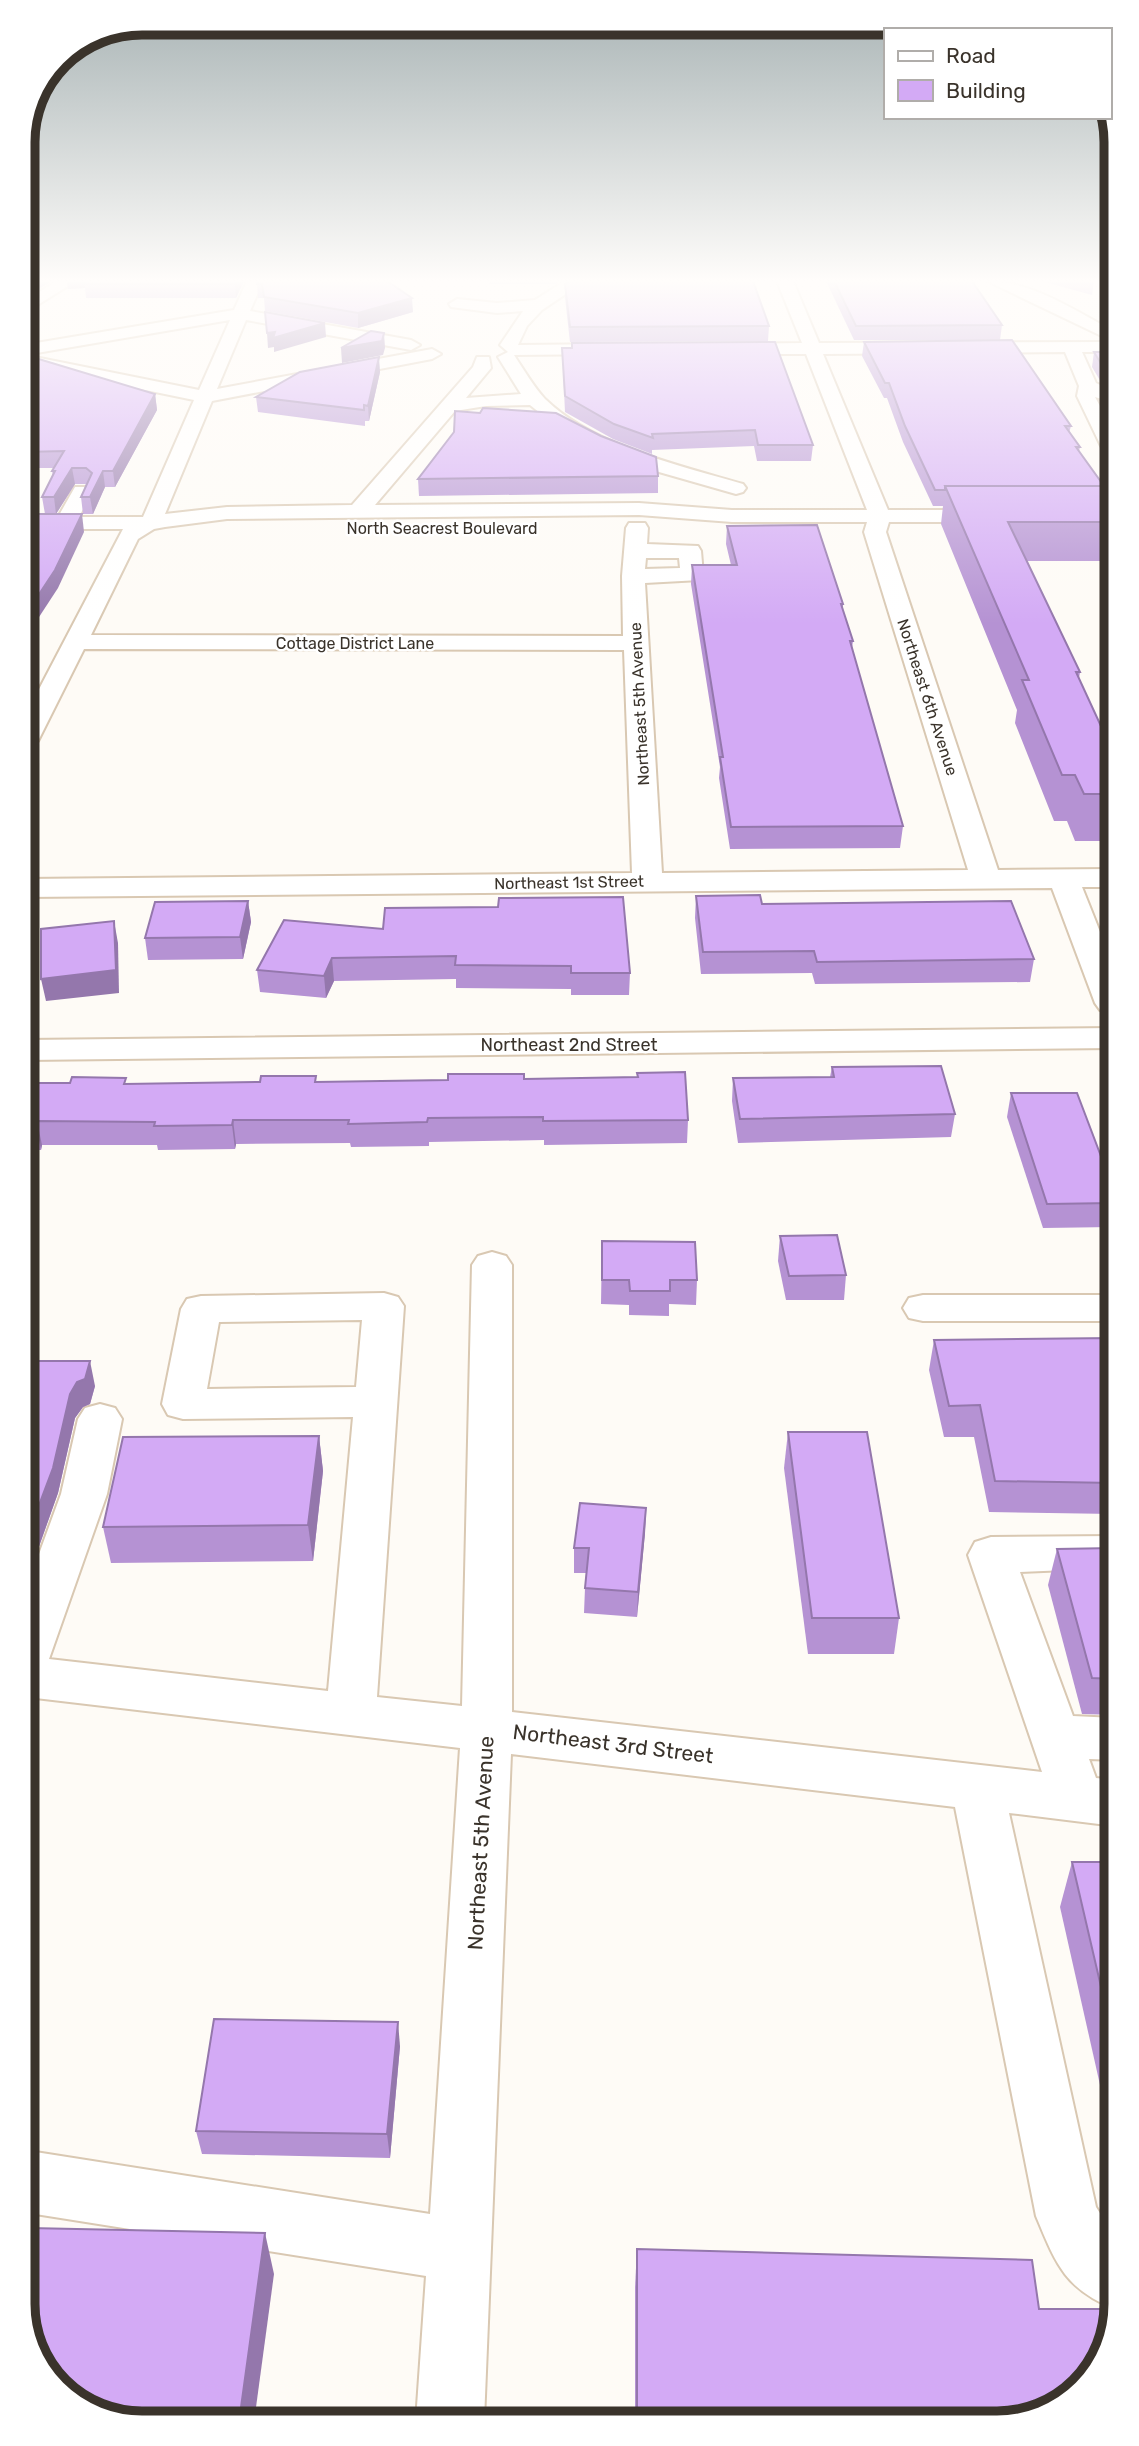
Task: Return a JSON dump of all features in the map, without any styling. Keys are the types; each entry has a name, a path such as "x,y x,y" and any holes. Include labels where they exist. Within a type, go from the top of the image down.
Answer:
{"street":[{"path":"196,395 216,395"},
{"path":"359,512 458,395"},
{"path":"533,395 556,416 612,446 655,463 736,488"},
{"path":"832,395 880,516"},
{"path":"1086,395 1103,410"},
{"path":"35,721 129,535 151,522 205,397"},
{"path":"448,407 486,400 536,399"},
{"path":"65,523 82,491"},
{"name":"North Seacrest Boulevard","path":"151,522 227,513 639,509 732,516 1011,515"},
{"name":"North Seacrest Boulevard","path":"35,523 151,522 635,552 732,516"},
{"name":"Northeast 6th Avenue","path":"880,516 875,532 986,879"},
{"path":"635,552 692,575 690,551"},
{"name":"Northeast 5th Avenue","path":"635,552 636,643 647,881"},
{"name":"Cottage District Lane","path":"75,642 636,643"},
{"path":"1064,878 1104,982"},
{"name":"Northeast 1st Street","path":"35,888 1104,878"},
{"name":"Northeast 2nd Street","path":"35,1050 1104,1038"},
{"name":"Northeast 5th Avenue","path":"451,2411 487,1729 492,1265"},
{"path":"351,1714 384,1307 201,1309 183,1405 376,1402"},
{"path":"923,1308 1104,1308"},
{"path":"35,1655 84,1494 100,1419"},
{"path":"1096,1800 1054,1736 991,1555 1104,1552"},
{"name":"Northeast 3rd Street","path":"35,1676 1096,1800"},
{"path":"1054,1736 1104,1738"},
{"path":"977,1786 1067,2216 1087,2251 1104,2272"},
{"path":"35,2183 459,2250"}],"building":[{"path":"35,395 154,395 113,471 103,471 90,497 81,497 92,473 86,468 72,468 54,497 42,497 55,471 52,471 64,451 35,452"},
{"path":"259,395 370,395 364,410 256,397"},
{"path":"795,395 813,445 758,445 755,430 652,434 653,438 614,424 565,396"},
{"path":"894,395 1050,395 1071,426 1065,426 1080,447 1076,447 1104,486 945,486 945,490 935,490"},
{"path":"483,408 556,413 601,436 656,457 658,476 418,479 454,432 455,411 480,413"},
{"path":"945,486 1104,486 1104,522 1008,522 1080,672 1076,672 1104,733 1104,794 1084,794 1075,775 1062,775 1022,680 1029,680"},
{"path":"35,514 82,514 55,570 35,600"},
{"path":"817,525 843,604 853,641 850,641 903,826 731,827 720,757 723,757 692,565 737,565 727,526"},
{"path":"760,895 762,904 1011,901 1034,959 817,962 814,951 703,952 696,896"},
{"path":"623,897 630,973 571,973 571,966 455,965 456,956 332,958 324,976 257,970 284,920 383,929 385,908 498,907 499,898"},
{"path":"248,901 240,937 145,938 155,902"},
{"path":"114,921 116,970 41,979 41,929"},
{"path":"941,1066 955,1114 740,1119 733,1078 834,1077 832,1067"},
{"path":"685,1072 688,1120 543,1121 543,1117 428,1118 427,1122 348,1124 349,1120 233,1120 232,1125 154,1126 155,1122 37,1121 35,1126 35,1083 70,1083 72,1077 126,1078 124,1084 260,1082 261,1076 316,1076 315,1082 448,1080 448,1074 524,1074 524,1079 638,1077 637,1073"},
{"path":"1011,1093 1077,1093 1104,1164 1104,1203 1047,1204"},
{"path":"837,1235 846,1275 789,1276 780,1236"},
{"path":"602,1241 695,1242 697,1280 670,1280 670,1291 630,1291 629,1280 602,1280"},
{"path":"1104,1338 1104,1483 995,1481 980,1405 949,1406 934,1340"},
{"path":"35,1361 90,1361 85,1379 77,1382 70,1394 53,1468 35,1516"},
{"path":"788,1432 867,1432 899,1618 812,1618"},
{"path":"319,1436 308,1525 103,1527 123,1437"},
{"path":"580,1503 646,1508 638,1592 585,1588 589,1548 574,1548"},
{"path":"1104,1548 1104,1679 1092,1678 1057,1549"},
{"path":"1072,1862 1104,1862 1104,2000"},
{"path":"214,2019 398,2022 387,2134 196,2131"},
{"path":"35,2228 265,2233 241,2411 121,2409 83,2393 71,2384 49,2358 37,2325"},
{"path":"637,2249 1032,2260 1039,2309 1104,2309 1100,2332 1093,2351 1077,2375 1056,2393 1038,2403 1018,2409 637,2411"}]}
